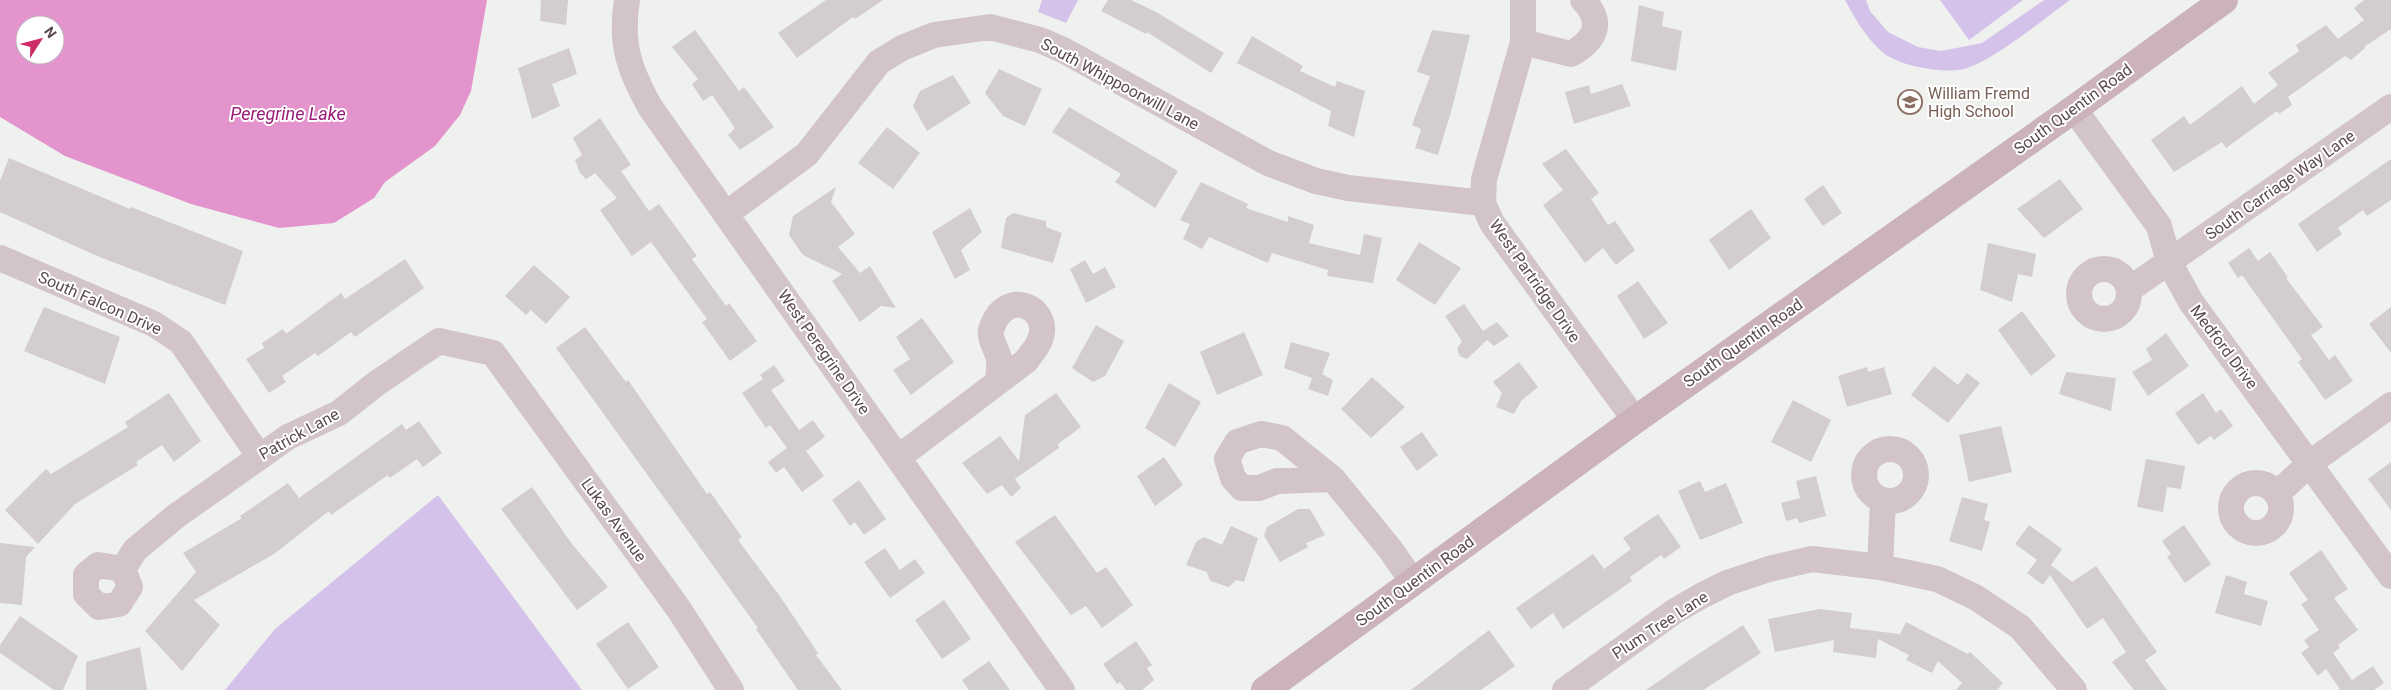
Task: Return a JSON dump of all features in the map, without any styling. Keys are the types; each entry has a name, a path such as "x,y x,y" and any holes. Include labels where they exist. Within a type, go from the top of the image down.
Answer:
{"main road":[{"name":"South Quentin Road","path":"1265,690 1635,420 2074,109 2224,0"}],"street":[{"name":"West Peregrine Drive","path":"627,0 625,47 633,76 650,106 1062,690"},
{"name":"West Partridge Drive","path":"1523,0 1523,42 1484,179 1483,203 1492,223 1635,420"},
{"path":"1523,42 1571,54 1582,48 1593,35 1596,25 1592,10 1583,0"},
{"name":"South Whippoorwill Lane","path":"726,214 807,154 879,62 902,48 934,35 990,27 1040,40 1063,50 1268,163 1316,180 1348,188 1483,203"},
{"name":"South Carriage Way Lane","path":"2128,286 2137,284 2391,107"},
{"name":"Medford Drive","path":"2074,109 2159,226 2169,262 2191,302 2391,576"},
{"name":"South Falcon Drive","path":"0,258 154,324 181,342 259,456"},
{"name":"Patrick Lane","path":"123,569 135,550 142,544 176,516 259,456 288,437 338,413 377,382 439,341 493,352"},
{"name":"Lukas Avenue","path":"493,352 678,608 731,690"},
{"path":"899,457 998,382"},
{"path":"2277,494 2310,463 2391,405"},
{"path":"1333,479 1390,549 1413,582"},
{"path":"1880,567 1883,500"},
{"name":"Plum Tree Lane","path":"1565,690 1675,611 1727,583 1769,569 1812,559 1880,567 1937,579 1975,597 2020,627 2074,690"}],"shaded area":[{"path":"1042,0 1078,0 1066,23 1038,12"},
{"path":"1845,0 1866,0 1870,11 1888,32 1918,47 1941,51 1982,43 2044,0 2070,0 1989,58 1964,69 1944,70 1920,67 1887,56 1865,33"},
{"path":"1940,0 2023,0 1969,40"},
{"path":"438,495 582,690 225,690 275,629"}],"water":[{"name":"Peregrine Lake","path":"0,0 487,0 471,91 460,115 435,146 385,182 374,198 334,223 279,228 191,204 65,156 0,117"}],"building":[{"path":"541,0 568,0 566,25 540,21"},
{"path":"826,0 883,0 855,19 853,17 797,58 778,33"},
{"path":"1108,0 1131,0 1156,12 1224,53 1211,73 1147,32 1146,34 1101,11"},
{"path":"2364,0 2391,0 2391,29 2364,47 2351,60 2345,56 2288,97 2292,105 2279,114 2277,111 2226,148 2222,142 2174,172 2151,140 2184,116 2190,125 2242,86 2254,104 2278,85 2268,73 2299,51 2296,45 2326,25 2338,39 2364,20 2354,8"},
{"path":"1639,5 1664,12 1662,26 1682,31 1676,71 1631,61"},
{"path":"695,30 739,91 744,87 774,127 740,150 728,135 735,128 712,95 703,101 692,84 698,79 672,47"},
{"path":"1432,30 1470,35 1453,105 1438,155 1415,148 1421,129 1412,125 1430,76 1417,72"},
{"path":"1252,36 1303,66 1300,71 1335,87 1337,81 1365,91 1354,137 1328,126 1331,111 1237,63"},
{"path":"569,48 577,74 552,84 560,106 532,119 518,68"},
{"path":"999,69 1042,89 1025,126 1003,116 985,93"},
{"path":"953,75 971,103 927,131 913,106 920,91"},
{"path":"1622,84 1631,106 1574,124 1565,92 1589,85 1591,94"},
{"path":"1069,107 1178,171 1155,208 1115,182 1121,174 1052,132"},
{"path":"600,118 631,165 621,171 649,211 659,204 697,256 692,259 726,306 729,303 757,341 730,361 702,322 707,319 651,242 632,256 600,210 617,198 595,173 586,179 580,173 575,160 582,155 573,138"},
{"path":"887,127 920,153 893,189 858,163"},
{"path":"1566,149 1599,193 1591,199 1608,225 1615,221 1635,250 1616,265 1603,248 1585,263 1543,205 1563,190 1542,164"},
{"path":"9,158 130,209 131,207 243,251 225,305 97,256 0,212 0,181"},
{"path":"2391,159 2391,200 2367,216 2363,210 2338,228 2342,234 2317,252 2298,224"},
{"path":"2060,179 2083,209 2044,238 2017,209"},
{"path":"1201,182 1248,204 1246,208 1288,222 1288,216 1314,225 1309,243 1360,255 1364,234 1382,238 1373,283 1327,276 1328,270 1272,253 1268,263 1209,237 1202,249 1183,239 1190,224 1180,220"},
{"path":"1823,185 1842,213 1823,226 1804,199"},
{"path":"836,187 831,202 855,234 838,247 860,273 870,266 896,308 881,306 860,322 832,281 842,274 803,255 789,235 793,216"},
{"path":"970,208 982,232 961,250 970,270 955,279 932,232"},
{"path":"1751,209 1771,238 1729,270 1709,240"},
{"path":"1013,213 1046,221 1046,227 1062,233 1053,263 1001,248 1006,218"},
{"path":"1419,242 1461,268 1435,305 1396,280"},
{"path":"1988,243 2036,254 2032,277 2018,274 2012,302 1980,290"},
{"path":"2249,248 2258,261 2270,252 2288,277 2286,278 2323,327 2311,335 2329,360 2335,355 2353,381 2325,400 2298,362 2302,359 2242,275 2238,278 2228,263"},
{"path":"405,259 424,288 355,337 351,332 318,356 315,353 282,376 286,382 269,393 246,359 264,348 262,343 283,329 286,334 341,293 345,299"},
{"path":"1085,260 1093,274 1105,267 1116,287 1086,303 1070,269"},
{"path":"534,265 570,297 546,324 531,310 526,315 505,296"},
{"path":"1638,281 1668,323 1644,339 1617,296"},
{"path":"1464,304 1483,331 1497,322 1509,336 1494,346 1487,340 1467,359 1460,356 1457,349 1462,341 1445,316"},
{"path":"44,307 120,337 105,384 24,351"},
{"path":"2391,307 2391,353 2369,324"},
{"path":"2022,311 2056,356 2031,376 1998,330"},
{"path":"922,318 954,362 911,395 893,370 910,359 896,337"},
{"path":"1096,325 1124,341 1105,376 1093,382 1072,368"},
{"path":"585,327 626,382 628,380 707,494 710,492 742,537 738,540 779,595 818,653 816,655 842,690 798,690 756,629 758,628 556,348"},
{"path":"1244,332 1263,375 1217,395 1200,352"},
{"path":"2166,333 2189,366 2148,396 2132,372 2152,360 2146,349"},
{"path":"1291,342 1330,353 1322,374 1333,380 1328,396 1308,389 1312,378 1284,368"},
{"path":"1519,362 1538,387 1521,401 1514,414 1496,407 1502,393 1493,382"},
{"path":"774,365 785,381 771,390 799,430 813,420 825,437 806,451 824,476 802,492 784,467 776,473 768,462 787,448 770,425 766,428 742,393 763,379 760,375"},
{"path":"1934,366 1958,385 1967,373 1980,383 1948,423 1911,395"},
{"path":"1867,367 1868,372 1884,367 1892,394 1847,407 1838,376"},
{"path":"2066,372 2116,378 2111,411 2059,394"},
{"path":"1372,377 1405,407 1371,438 1341,409"},
{"path":"1169,383 1201,402 1175,447 1145,428"},
{"path":"169,393 201,441 174,462 162,445 136,462 138,465 75,504 38,544 5,510 46,469 51,474 128,427 125,422"},
{"path":"1056,393 1081,427 1058,444 1059,448 1015,479 1021,488 1011,497 1002,485 987,494 962,463 1000,436 1019,461 1025,415"},
{"path":"2203,393 2216,413 2221,409 2233,426 2214,440 2211,436 2198,445 2175,413"},
{"path":"1793,400 1831,420 1811,462 1771,442"},
{"path":"419,421 442,453 423,467 417,459 390,478 388,475 331,515 329,511 274,554 194,600 220,625 182,671 145,631 196,572 183,553 242,518 240,516 288,483 299,498 402,424 406,430"},
{"path":"2001,426 2012,472 1969,482 1959,435"},
{"path":"1422,432 1438,455 1417,471 1400,447"},
{"path":"1164,457 1183,485 1155,506 1137,476"},
{"path":"2146,459 2185,466 2181,489 2167,487 2163,512 2137,507"},
{"path":"2391,462 2391,510 2368,479"},
{"path":"1816,476 1826,516 1799,523 1797,518 1786,521 1781,503 1800,498 1796,481"},
{"path":"859,480 886,519 864,535 855,522 850,526 832,500"},
{"path":"1700,481 1705,492 1726,483 1743,523 1700,540 1678,491"},
{"path":"532,487 572,544 608,587 577,610 501,509"},
{"path":"1962,497 1988,504 1984,520 1990,522 1982,551 1949,541"},
{"path":"1298,509 1310,509 1325,535 1306,543 1308,547 1280,562 1264,536 1267,527"},
{"path":"1658,514 1681,547 1664,559 1661,555 1630,577 1632,581 1563,629 1553,613 1531,629 1516,608 1593,554 1604,569 1631,549 1623,538"},
{"path":"1055,515 1097,573 1106,567 1133,605 1102,628 1086,606 1071,615 1015,542"},
{"path":"2029,525 2062,549 2051,565 2072,582 2096,566 2157,652 2145,660 2167,690 2134,690 2112,662 2126,652 2103,618 2087,629 2050,575 2043,585 2027,573 2037,560 2015,544"},
{"path":"2184,525 2211,564 2185,583 2167,557 2171,554 2162,541"},
{"path":"1231,526 1258,538 1244,582 1236,580 1229,587 1210,581 1207,572 1186,565 1196,542 1204,537 1222,545"},
{"path":"0,543 35,547 26,557 22,605 0,603"},
{"path":"885,548 900,570 915,559 925,573 890,598 864,562"},
{"path":"2321,550 2348,589 2334,598 2358,630 2338,645 2340,648 2333,653 2352,680 2373,666 2384,683 2374,690 2338,690 2340,689 2326,669 2318,676 2301,653 2309,647 2304,640 2319,630 2301,604 2308,600 2289,573"},
{"path":"2226,575 2247,582 2244,594 2268,601 2261,626 2215,613"},
{"path":"944,600 971,639 942,659 915,620"},
{"path":"1820,609 1852,613 1850,628 1900,634 1906,622 1968,654 1970,652 2003,683 1997,690 1956,690 1962,683 1938,661 1932,673 1906,660 1909,655 1878,639 1876,658 1833,652 1834,640 1775,652 1768,619"},
{"path":"20,616 78,656 63,690 54,690 0,653 0,645"},
{"path":"628,622 659,667 628,689 596,644"},
{"path":"1743,625 1761,653 1703,690 1646,690 1689,660"},
{"path":"1489,630 1515,666 1481,690 1411,690"},
{"path":"1136,641 1152,665 1147,668 1154,680 1142,690 1126,690 1120,682 1117,684 1103,664"},
{"path":"140,647 147,690 86,690 86,662"},
{"path":"989,661 1010,690 969,690 962,680"}],"place":[{"name":"William Fremd High School","path":"1910,102"}]}
